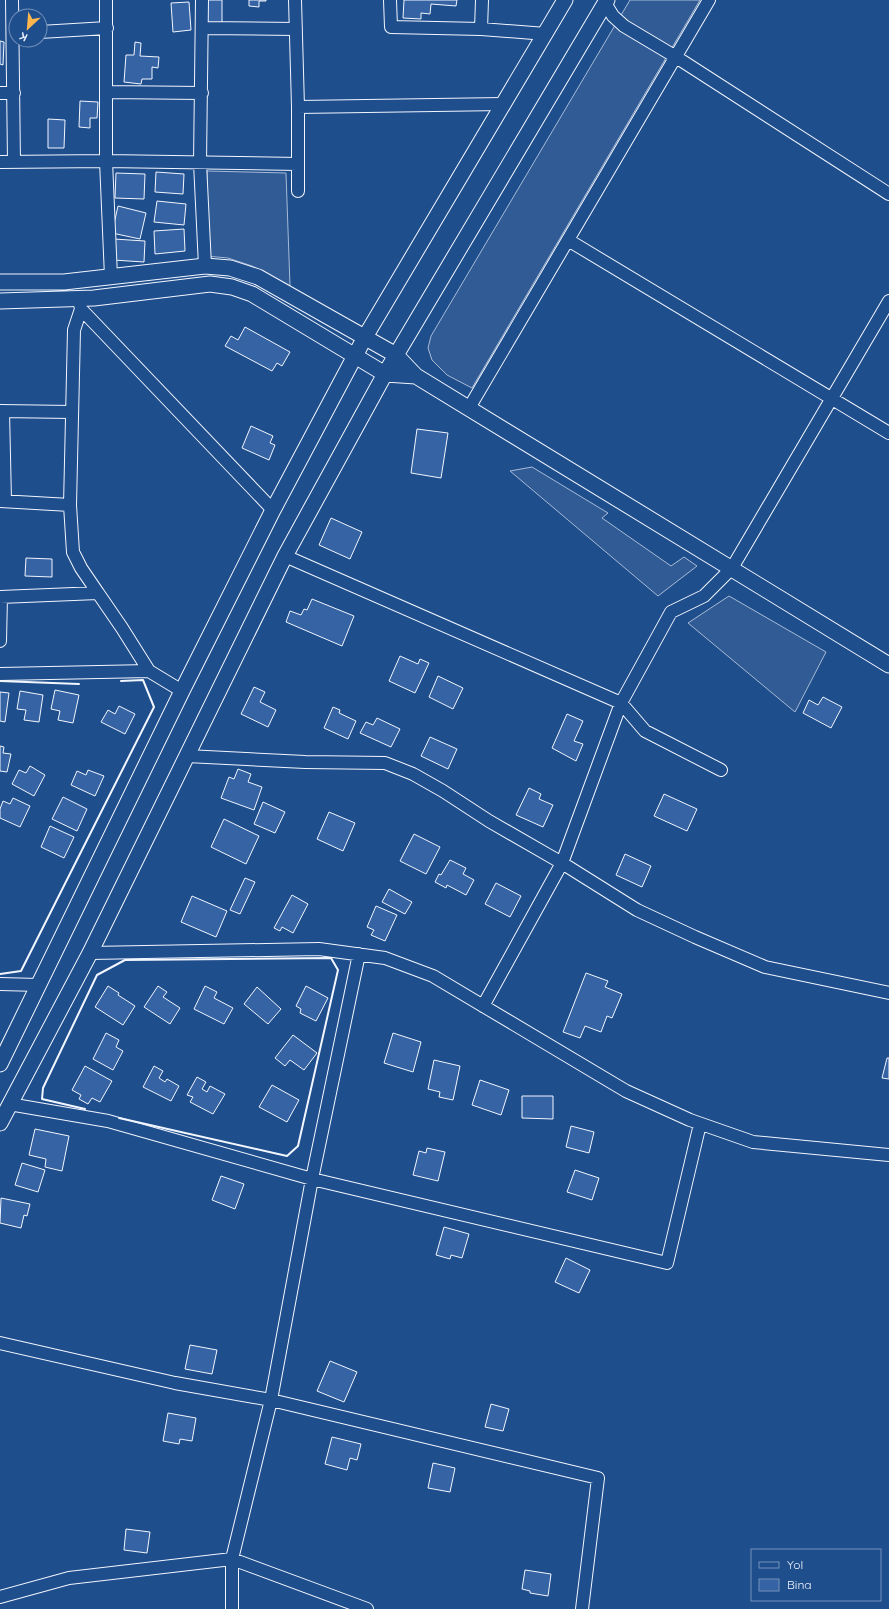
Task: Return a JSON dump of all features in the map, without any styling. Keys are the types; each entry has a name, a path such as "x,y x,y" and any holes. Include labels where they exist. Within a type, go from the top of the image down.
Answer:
{"street":[{"path":"106,0 106,161 111,278"},
{"path":"202,0 203,28 200,163 205,266"},
{"path":"295,0 298,106 298,191"},
{"path":"390,0 390,27 481,29 546,34"},
{"path":"481,29 482,0"},
{"path":"0,1064 182,691 274,510 365,337 565,0"},
{"path":"469,408 709,0"},
{"path":"606,1 613,16 624,26 676,57 889,194"},
{"path":"0,1123 90,954 285,556 385,374 606,1"},
{"path":"48,32 107,28"},
{"path":"203,28 296,29"},
{"path":"14,162 15,48"},
{"path":"106,92 202,93"},
{"path":"0,93 14,94"},
{"path":"298,106 503,104"},
{"path":"0,162 106,161 298,164"},
{"path":"568,240 889,433"},
{"path":"0,282 64,282 111,278 205,266 230,268 258,277 396,355 416,376 889,664"},
{"path":"0,301 80,304 94,298 198,285 210,284 232,287 252,294 385,374 416,376"},
{"path":"483,1006 562,863 621,703 671,612 704,596 732,568 889,301"},
{"path":"80,304 74,330 70,505 73,552 81,568 149,671 182,691"},
{"path":"80,304 274,510"},
{"path":"70,505 2,501 1,411 72,412"},
{"path":"285,556 621,703 645,731 721,770"},
{"path":"0,641 1,597 98,594"},
{"path":"0,674 149,671"},
{"path":"187,756 305,762 385,763 413,774 443,791 489,821 562,863 637,910 765,968 889,993"},
{"path":"90,954 319,949 386,958 433,976 626,1091 700,1124 753,1142 889,1154"},
{"path":"232,1609 232,1559 271,1400 312,1179 359,954"},
{"path":"0,984 38,985"},
{"path":"9,1104 108,1122 312,1179 667,1263 700,1124"},
{"path":"0,1343 175,1383 271,1400 598,1478 582,1609"},
{"path":"0,1597 69,1578 232,1559 367,1609"}],"shaded area":[{"path":"630,0 700,0 472,388 447,375 432,360 428,348 431,336"},
{"path":"207,171 286,173 290,286 252,266 228,258 206,256"},
{"path":"532,467 608,513 602,518 671,566 684,557 697,566 658,596 510,471"},
{"path":"729,596 826,652 795,712 688,623"}],"building":[{"path":"206,0 222,0 222,25 206,25"},
{"path":"249,0 266,1 259,1 259,7 249,6"},
{"path":"404,0 457,0 456,6 431,4 430,14 421,13 421,19 403,18"},
{"path":"189,2 191,30 173,32 171,3"},
{"path":"0,41 4,42 3,65 0,64"},
{"path":"135,42 141,43 140,56 159,57 158,68 152,67 152,79 142,79 141,84 124,82 126,55 134,55"},
{"path":"80,101 98,102 97,118 90,118 90,128 79,127"},
{"path":"48,119 65,120 64,148 48,148"},
{"path":"156,172 184,174 183,194 155,192"},
{"path":"116,173 145,174 144,199 115,198"},
{"path":"157,201 186,204 184,225 154,222"},
{"path":"118,206 146,213 140,239 112,233"},
{"path":"184,229 185,251 155,254 154,231"},
{"path":"114,239 145,241 144,262 113,260"},
{"path":"245,327 290,352 282,366 277,363 272,371 225,346 231,336 238,340"},
{"path":"251,426 273,436 270,443 275,445 269,460 242,448"},
{"path":"417,429 448,433 441,478 411,473"},
{"path":"331,518 362,532 350,559 319,545"},
{"path":"26,558 52,559 52,577 25,576"},
{"path":"312,599 354,616 342,646 286,622 290,611 301,615 304,609 307,610"},
{"path":"400,656 418,664 420,659 429,663 415,693 389,681"},
{"path":"438,676 463,688 453,709 429,697"},
{"path":"254,687 265,692 260,702 276,710 268,727 241,714"},
{"path":"55,690 79,695 73,723 58,720 60,711 51,709"},
{"path":"20,691 43,695 39,722 24,720 26,710 17,709"},
{"path":"0,692 9,693 5,722 0,721"},
{"path":"823,697 842,707 831,728 803,713 809,700 818,705"},
{"path":"119,706 135,714 125,734 101,722 108,710 115,714"},
{"path":"333,707 340,710 339,713 356,721 348,739 324,728"},
{"path":"567,714 583,721 574,741 583,744 576,761 552,748"},
{"path":"377,718 400,729 391,747 360,733 366,722 373,725"},
{"path":"430,737 457,749 448,769 421,756"},
{"path":"0,746 4,747 3,753 11,754 7,772 0,771"},
{"path":"30,766 45,775 34,796 12,784 19,770 26,773"},
{"path":"238,769 251,774 248,782 262,787 254,810 221,798 229,777 234,779"},
{"path":"88,770 104,776 95,796 71,785 77,771 86,775"},
{"path":"529,788 541,794 539,799 553,805 543,827 516,815"},
{"path":"664,794 697,809 687,831 654,816"},
{"path":"63,797 87,809 77,831 52,819"},
{"path":"13,798 30,806 20,827 0,818 0,809 3,801 10,804"},
{"path":"263,802 285,812 275,833 254,824"},
{"path":"329,812 355,823 343,851 317,839"},
{"path":"224,819 259,836 246,864 211,847"},
{"path":"50,826 74,837 64,858 41,847"},
{"path":"414,834 440,847 426,874 400,861"},
{"path":"625,854 651,866 642,887 616,875"},
{"path":"450,860 466,868 463,874 474,880 466,895 447,885 446,888 435,882 439,874 441,875"},
{"path":"245,878 255,882 240,914 230,910"},
{"path":"496,883 521,896 510,917 485,904"},
{"path":"389,889 412,902 405,914 382,902"},
{"path":"292,895 308,904 293,933 282,927 280,931 274,928"},
{"path":"192,896 227,911 216,937 181,922"},
{"path":"376,906 397,915 385,941 371,935 374,930 367,927"},
{"path":"586,973 608,981 605,987 622,994 612,1018 607,1016 601,1032 585,1026 580,1038 563,1032"},
{"path":"108,986 119,993 118,995 135,1006 123,1025 95,1007"},
{"path":"158,986 167,992 163,997 180,1008 170,1024 144,1007"},
{"path":"205,986 217,992 214,998 233,1008 224,1024 194,1009"},
{"path":"306,986 328,998 316,1021 300,1013 301,1009 296,1006"},
{"path":"257,987 281,1009 268,1024 244,1004"},
{"path":"106,1033 119,1040 116,1047 123,1051 113,1070 93,1059"},
{"path":"393,1033 421,1042 413,1072 384,1063"},
{"path":"293,1035 317,1053 304,1070 290,1060 285,1066 275,1058"},
{"path":"887,1058 889,1058 889,1079 882,1078"},
{"path":"434,1060 460,1066 453,1100 439,1097 440,1092 428,1089"},
{"path":"85,1066 112,1081 100,1102 92,1098 88,1104 79,1099 81,1095 72,1090"},
{"path":"154,1066 163,1071 159,1078 165,1082 167,1079 179,1086 171,1101 143,1087"},
{"path":"197,1077 206,1082 202,1089 207,1092 210,1086 225,1094 213,1114 190,1102 193,1097 187,1095"},
{"path":"480,1080 509,1090 501,1115 472,1105"},
{"path":"272,1085 299,1100 287,1122 259,1107"},
{"path":"522,1096 553,1096 553,1119 522,1118"},
{"path":"571,1126 594,1132 589,1153 566,1147"},
{"path":"35,1129 69,1136 62,1171 45,1167 46,1159 29,1155"},
{"path":"427,1148 445,1152 438,1181 413,1175 419,1151 426,1153"},
{"path":"22,1163 45,1170 38,1192 15,1185"},
{"path":"575,1170 599,1178 592,1200 567,1192"},
{"path":"221,1176 244,1184 235,1209 212,1200"},
{"path":"1,1198 30,1204 27,1216 24,1215 21,1228 0,1223"},
{"path":"444,1227 469,1234 462,1258 451,1255 450,1259 436,1255"},
{"path":"566,1258 590,1270 579,1293 555,1282"},
{"path":"190,1345 217,1350 212,1374 185,1369"},
{"path":"330,1361 357,1372 344,1402 317,1391"},
{"path":"491,1404 509,1409 503,1431 485,1427"},
{"path":"168,1413 196,1418 192,1441 180,1439 179,1444 163,1441"},
{"path":"332,1437 361,1444 357,1460 350,1458 347,1470 325,1464"},
{"path":"433,1463 455,1468 450,1492 428,1488"},
{"path":"126,1529 150,1532 147,1553 124,1550"},
{"path":"525,1570 551,1574 548,1596 530,1593 530,1591 522,1589"}],"wall":[{"path":"0,974 21,971 154,707 143,680 121,681"},
{"path":"0,681 79,684"},
{"path":"85,1109 42,1099 43,1088 97,975 125,960 331,958 338,970 298,1146 287,1156 119,1118"}]}
